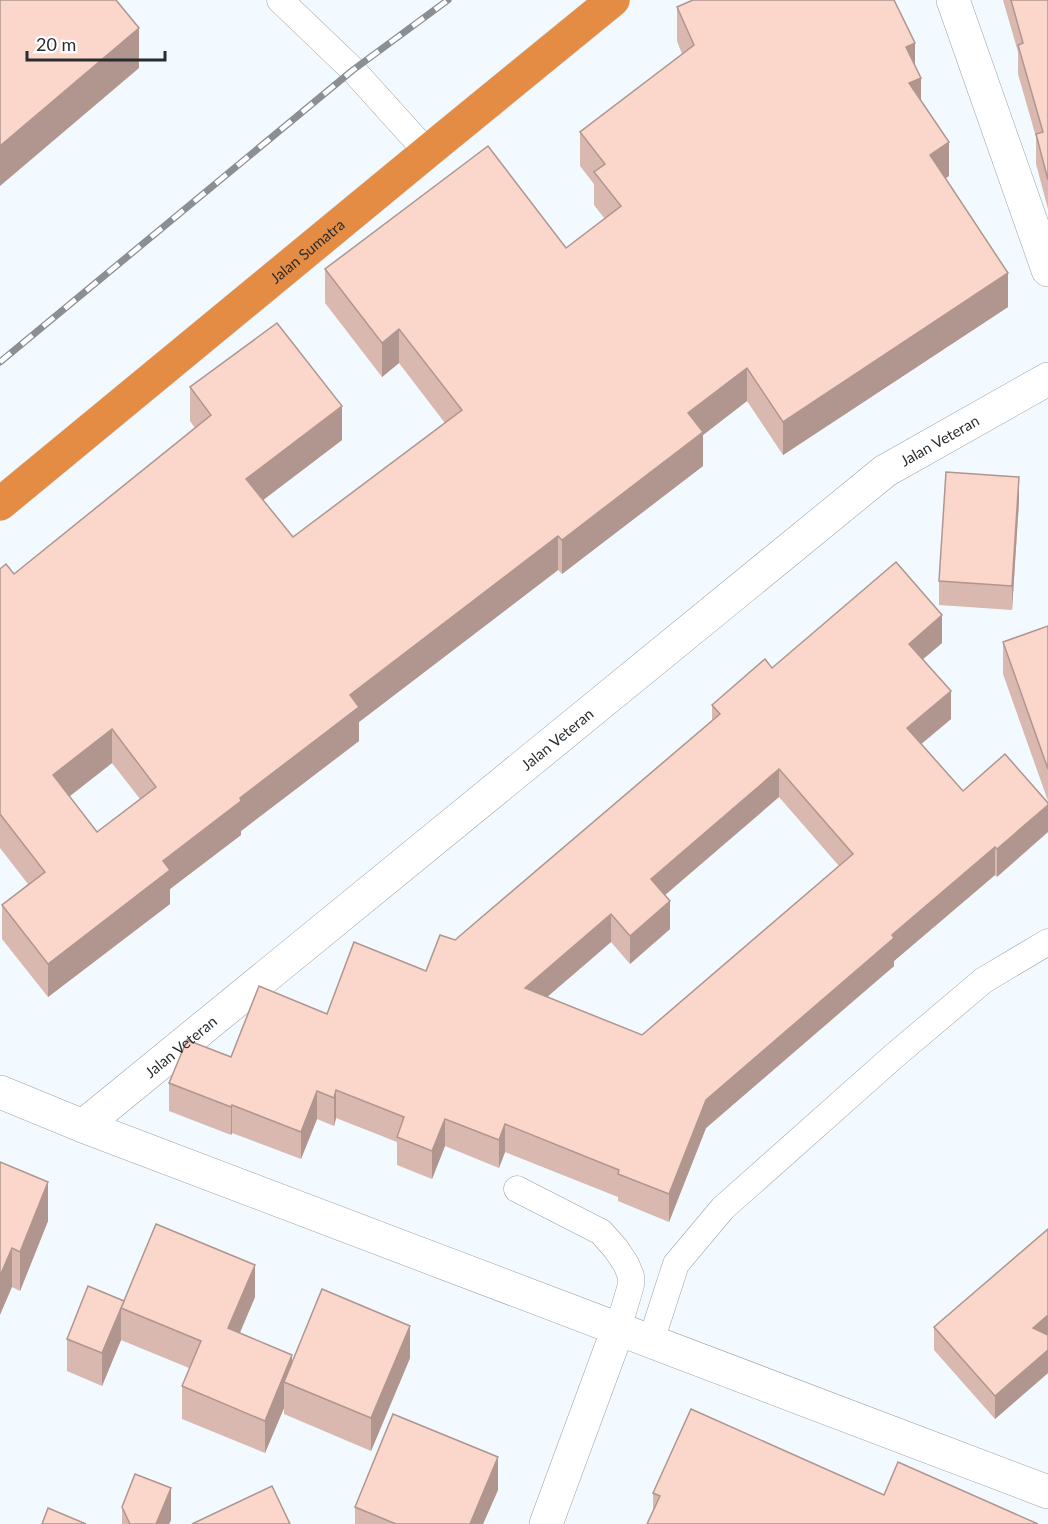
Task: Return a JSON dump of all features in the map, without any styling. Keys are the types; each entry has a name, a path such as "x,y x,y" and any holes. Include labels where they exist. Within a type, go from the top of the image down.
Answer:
{"highway":[{"name":"Jalan Sumatra","path":"0,504 613,0"}],"street":[{"path":"953,0 1048,270"},
{"name":"Jalan Veteran","path":"82,1126 885,471 1048,379"},
{"path":"0,1092 82,1126 1048,1492"},
{"path":"546,1524 618,1329"}],"lane":[{"path":"280,0 353,70 427,152"},
{"path":"651,1341 676,1264 723,1208 894,1056 984,980 1048,942"},
{"path":"517,1189 602,1232 616,1249 631,1276 631,1286 618,1329"}],"building":[{"path":"0,0 116,0 139,28 0,146"},
{"path":"693,0 894,0 915,43 906,47 921,78 909,83 949,142 930,155 1008,273 783,422 747,368 688,413 703,432 562,540 558,536 350,695 359,707 240,798 241,801 163,861 170,870 48,964 2,905 45,872 0,814 0,569 6,564 14,574 211,415 190,387 277,323 342,406 246,479 293,537 462,410 399,329 382,343 325,269 488,146 566,248 621,206 594,172 605,164 580,132 694,45 677,7","holes":["112,729 156,787 97,832 53,775"]},
{"path":"1011,0 1048,0 1048,180 1036,134 1043,132 1018,45 1023,43"},
{"path":"946,472 1019,477 1012,586 939,581"},
{"path":"896,562 942,615 909,644 951,691 907,728 963,791 1005,754 1048,805 892,935 894,938 706,1100 669,1194 618,1174 619,1170 505,1124 499,1140 445,1119 432,1151 397,1137 404,1117 336,1090 334,1098 317,1091 301,1132 169,1083 187,1040 231,1057 259,986 327,1014 354,942 426,971 440,935 455,940 720,714 712,705 765,659 772,668","holes":["779,769 853,854 642,1035 525,988 611,914 630,936 670,901 651,879"]},
{"path":"1048,626 1048,769 1003,642"},
{"path":"0,1162 48,1182 20,1252 12,1248 0,1276"},
{"path":"156,1224 255,1265 228,1328 292,1355 265,1421 182,1386 201,1341 121,1308"},
{"path":"1048,1229 1048,1315 1033,1328 1048,1335 1048,1350 995,1396 934,1327"},
{"path":"88,1286 124,1301 102,1353 67,1339"},
{"path":"322,1289 410,1326 371,1418 284,1382"},
{"path":"691,1409 884,1495 898,1462 1038,1524 647,1524 660,1496 653,1493"},
{"path":"393,1414 498,1457 470,1524 396,1524 355,1507"},
{"path":"135,1474 171,1488 156,1524 130,1524 122,1507"},
{"path":"272,1486 290,1524 192,1524"},
{"path":"48,1508 86,1524 42,1524"}],"railway":[{"path":"0,362 353,70 448,0"}]}
